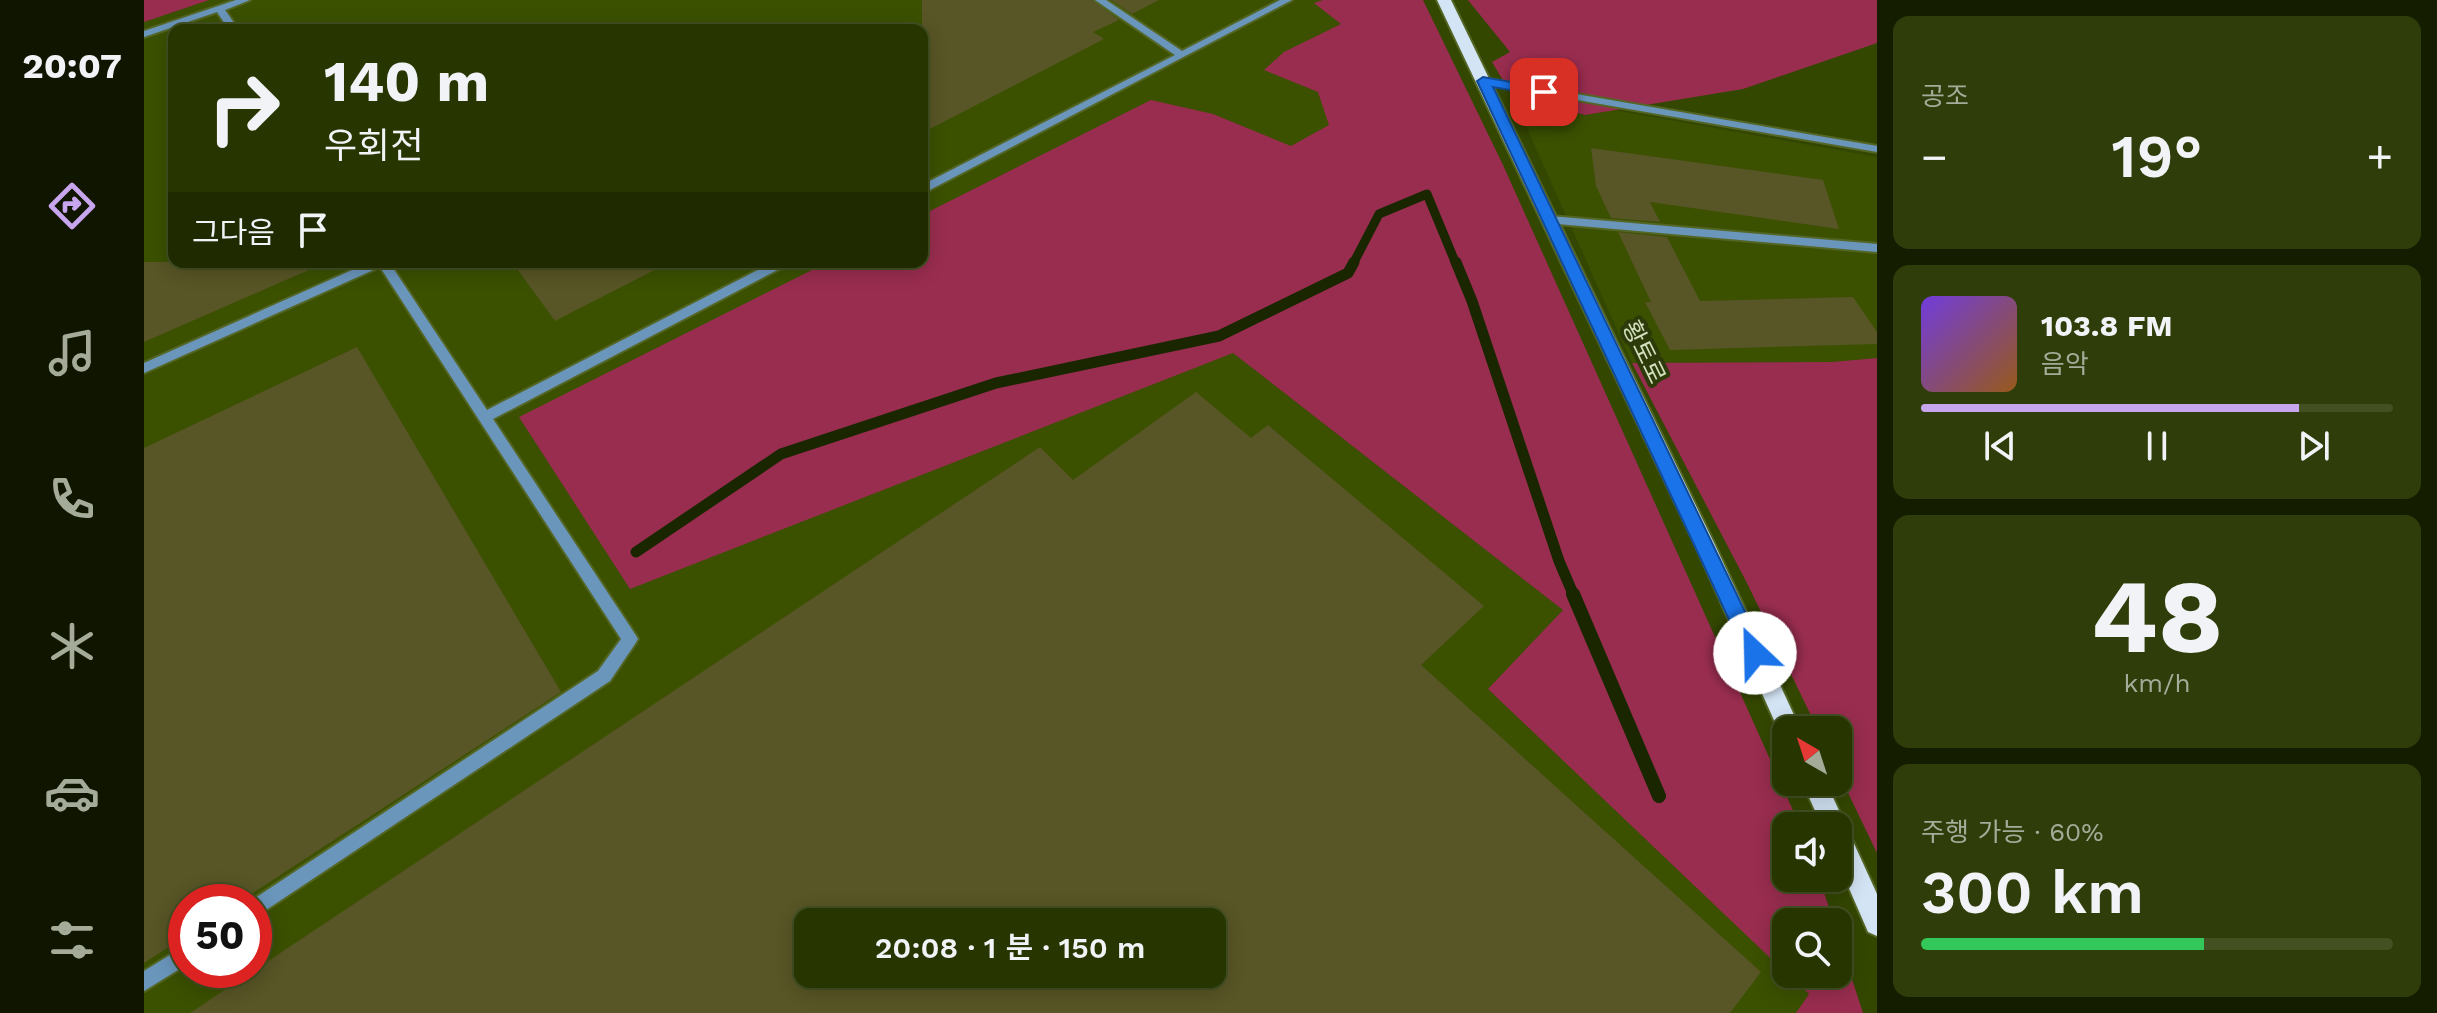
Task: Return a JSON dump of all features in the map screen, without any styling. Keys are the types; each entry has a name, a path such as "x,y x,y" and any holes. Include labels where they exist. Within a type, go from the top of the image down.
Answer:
{"main road":[{"name":"황토로","path":"1444,0 1708,551 1784,716"},
{"path":"1852,867 1877,923"}],"lane":[{"path":"173,24 245,0"},
{"path":"1100,0 1182,55"},
{"path":"928,187 1287,0"},
{"path":"219,8 230,24"},
{"path":"144,34 168,26"},
{"path":"1483,81 1877,149"},
{"path":"1550,220 1877,248"},
{"path":"144,368 369,268"},
{"path":"272,897 604,676 630,639 386,268"},
{"path":"485,417 771,268"},
{"path":"144,982 168,966"}],"shaded area":[{"path":"144,0 209,0 144,22"},
{"path":"209,0 1423,0 1233,353 1563,610 1488,689 1772,959 1772,988 1803,988 1809,994 1796,1013 144,1013 144,22"},
{"path":"1323,0 1423,0 1503,165 1772,764 1772,796 1787,796 1794,812 1772,812 1772,892 1824,892 1829,908 1772,908 1772,960 1488,689 1563,610 1233,353 630,589 519,417 816,268 928,268 928,212 1151,100 1213,114 1291,146 1329,125 1318,92 1264,70 1284,52 1341,24 1314,3"},
{"path":"1468,0 1877,0 1877,43 1743,89 1585,115 1513,97 1492,62 1510,52"},
{"path":"1513,97 1585,115 1613,110 1877,157 1877,358 1832,362 1632,363"},
{"path":"1877,358 1877,853 1850,796 1852,796 1852,716 1811,716 1748,585 1632,363 1832,362"},
{"path":"1852,979 1863,1013 1796,1013 1809,994 1803,988 1852,988"}],"building":[{"path":"922,0 1092,0 1119,20 1093,32 1104,39 928,130 928,24 922,24"},
{"path":"1111,0 1159,0 1132,14"},
{"path":"1591,148 1823,180 1839,229 1650,202 1660,222 1611,218 1596,186"},
{"path":"1618,232 1667,237 1700,301 1853,297 1877,332 1877,344 1670,350 1645,302 1651,302"},
{"path":"144,262 168,262 168,268 313,268 144,342"},
{"path":"516,268 658,268 555,321"},
{"path":"357,347 561,692 267,884 168,884 168,948 144,963 144,448"},
{"path":"1196,392 1251,438 1268,425 1484,606 1421,665 1761,972 1730,1013 190,1013 228,988 272,988 272,958 1040,447 1073,480"}],"waterway":[{"path":"1353,264 1379,214 1427,194 1456,264"},
{"path":"636,552 781,454 996,383 1219,336 1348,273 1354,262"},
{"path":"1456,262 1472,301 1559,561 1574,596"},
{"path":"1573,594 1659,796"}],"route":[{"path":"1544,92 1483,81 1755,653"}]}
